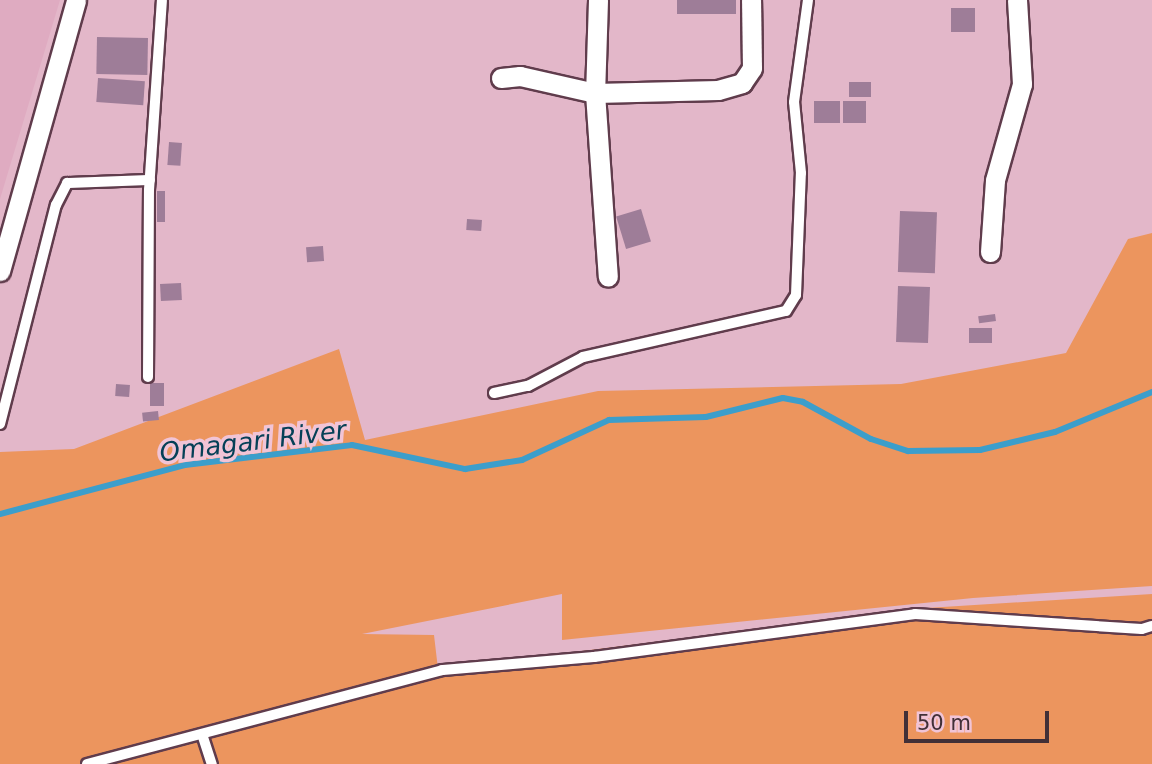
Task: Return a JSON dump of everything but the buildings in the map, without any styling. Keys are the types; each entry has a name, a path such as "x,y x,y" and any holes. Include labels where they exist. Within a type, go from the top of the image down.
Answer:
{"street":[{"path":"0,271 76,0"},
{"path":"598,0 595,93 608,278"},
{"path":"501,78 520,76 595,93 718,90 742,83 752,68 751,0"},
{"path":"989,252 995,180 1022,84 1017,0"}],"lane":[{"path":"148,377 150,180 162,0"},
{"path":"494,393 528,386 583,357 786,311 796,295 801,173 794,102 808,0"},
{"path":"0,424 56,205 67,183 150,180"},
{"path":"87,764 442,670 594,657 915,614 1142,629 1152,626"},
{"path":"202,734 212,764"}],"shaded area":[{"path":"0,0 60,0 0,199"},
{"path":"1152,233 1152,586 973,598 562,640 562,594 362,634 434,635 438,669 927,608 1152,594 1152,764 0,764 0,452 74,449 339,349 365,440 598,391 901,384 1066,353 1128,239"}],"waterway":[{"name":"Omagari River","path":"0,514 185,465 352,445 465,469 522,460 609,420 706,417 783,398 803,402 871,439 908,451 980,450 1055,432 1152,392"}]}
